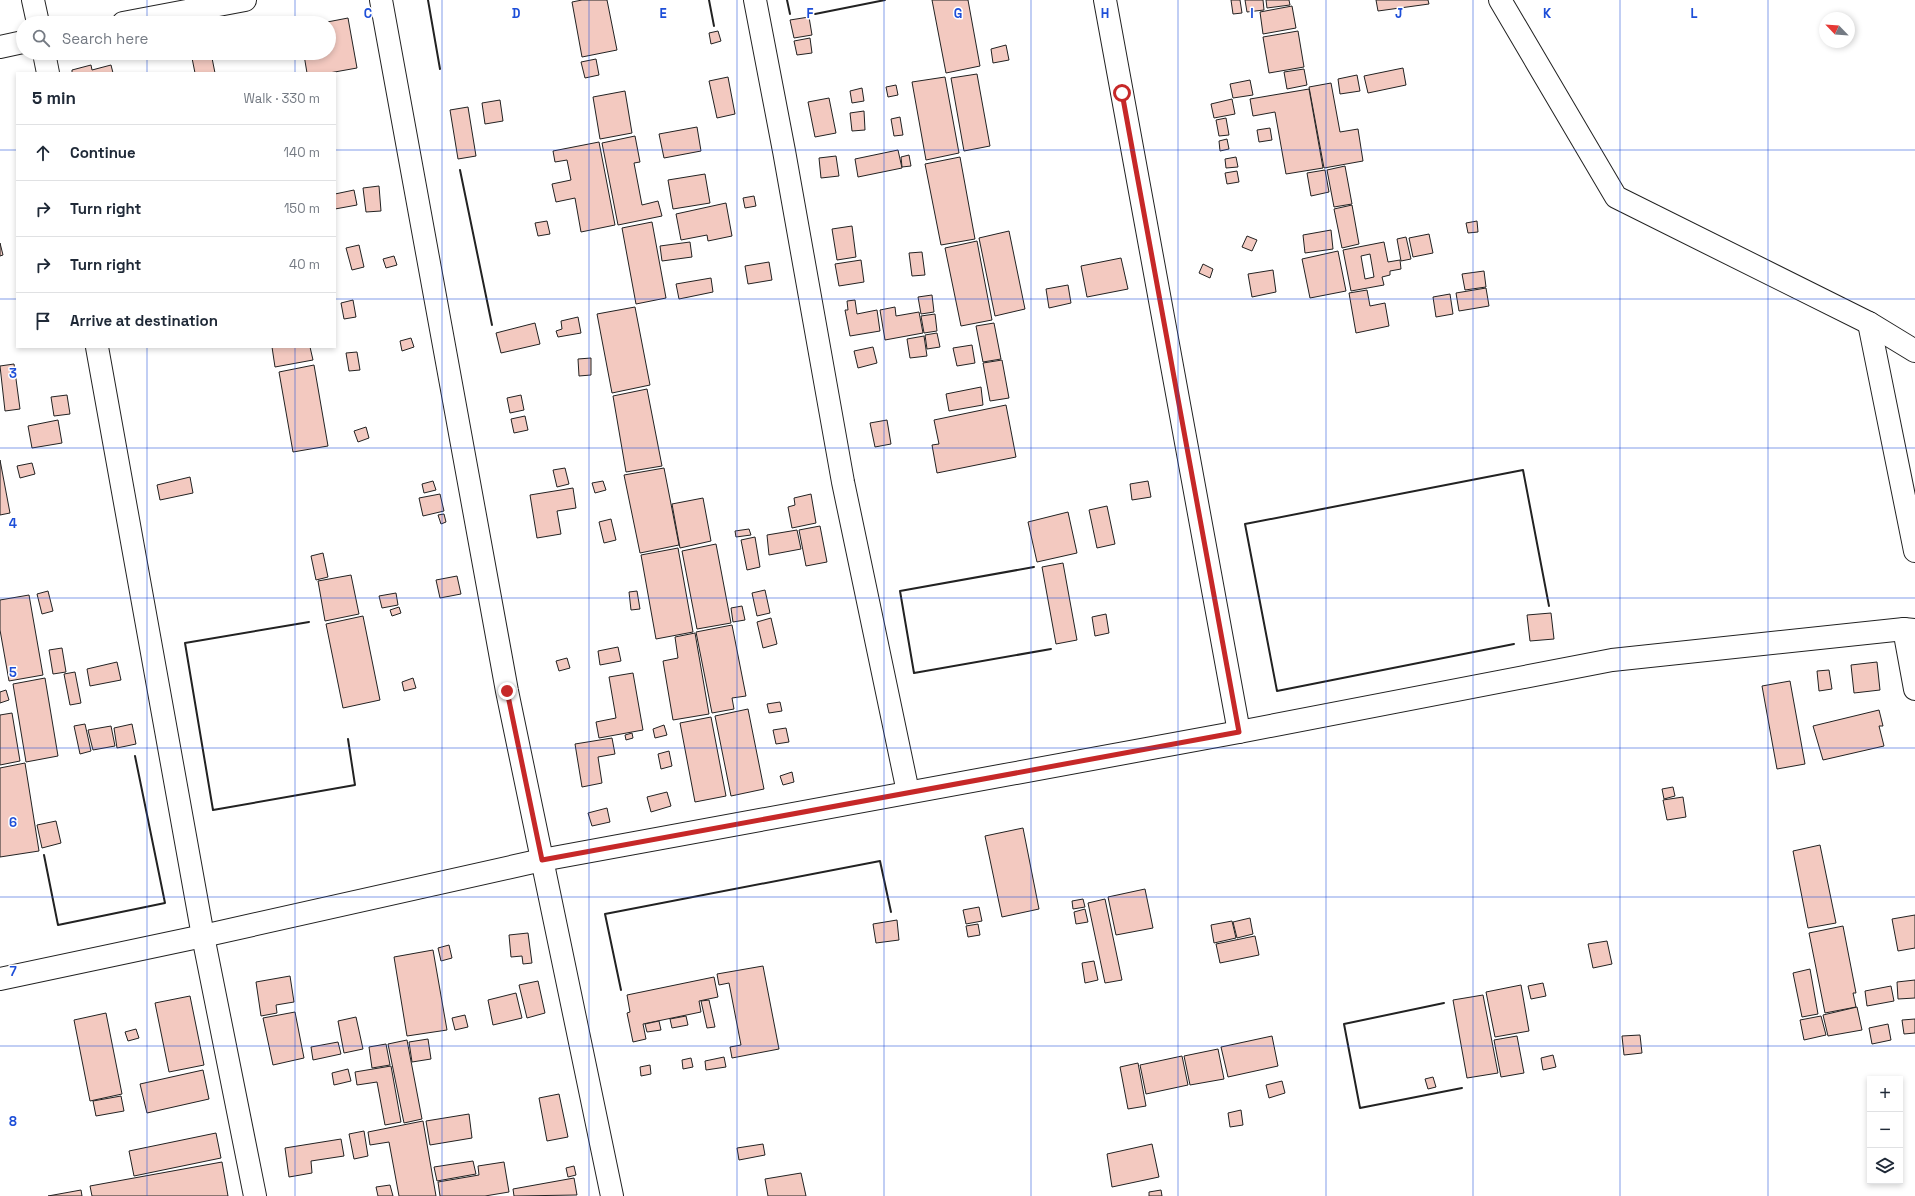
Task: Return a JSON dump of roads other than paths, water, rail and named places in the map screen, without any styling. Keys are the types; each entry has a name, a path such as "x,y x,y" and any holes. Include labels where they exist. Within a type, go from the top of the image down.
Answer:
{"street":[{"path":"33,0 36,16"},
{"path":"160,16 245,0"},
{"path":"381,0 507,691 612,1196"},
{"path":"755,0 784,151 843,482 908,792"},
{"path":"1105,0 1239,732"},
{"path":"1500,0 1616,197 1868,323 1915,351"},
{"path":"0,47 16,44"},
{"path":"45,60 48,72"},
{"path":"1868,323 1915,551"},
{"path":"97,348 203,936 255,1196"},
{"path":"0,979 203,936 542,860 1239,732 1612,660 1909,629 1915,689"}]}
